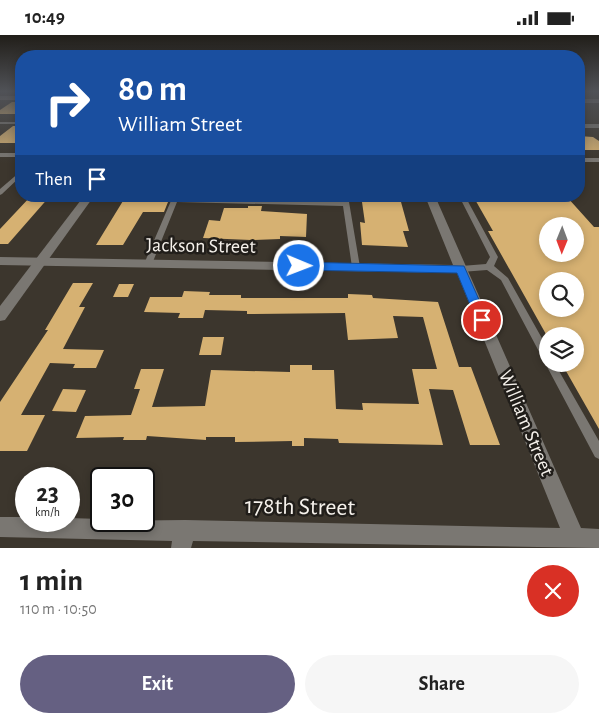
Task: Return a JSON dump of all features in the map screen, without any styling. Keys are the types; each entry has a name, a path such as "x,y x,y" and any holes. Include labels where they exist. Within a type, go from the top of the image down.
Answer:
{"street":[{"path":"0,155 15,155"},
{"path":"585,159 599,160"},
{"path":"0,316 85,202"},
{"name":"William Street","path":"432,202 575,539"},
{"name":"Jackson Street","path":"0,261 460,269"},
{"name":"178th Street","path":"0,527 183,539 540,543 575,539 599,539"}],"lane":[{"path":"0,123 15,123"},
{"path":"585,126 599,126"},
{"path":"0,193 15,179"},
{"path":"148,263 174,202"},
{"path":"346,202 356,267"},
{"path":"465,202 494,257 488,267"},
{"path":"460,269 488,267 504,279 539,343"},
{"path":"554,372 599,453"}],"building":[{"path":"15,126 15,143 0,143 0,136"},
{"path":"585,136 593,137 599,141 599,150 585,150"},
{"path":"25,202 45,202 8,244 0,244 0,229"},
{"path":"122,202 168,202 164,212 143,212 123,245 96,245"},
{"path":"362,202 401,202 409,231 403,231 408,247 362,245 360,222 365,223"},
{"path":"476,202 572,202 594,227 599,227 599,429 567,372 584,372 584,327 542,327 488,231 493,231"},
{"path":"248,206 262,206 261,211 307,214 306,237 280,236 280,239 251,240 203,238 209,220 220,221 224,208 248,208"},
{"path":"73,283 93,283 79,307 85,307 63,349 104,350 96,368 73,368 75,364 50,363 21,415 45,415 27,451 0,451 0,402 48,330 45,330"},
{"path":"119,284 134,284 128,297 113,297"},
{"path":"184,291 210,292 209,295 241,295 241,298 348,298 348,294 372,295 373,298 438,302 459,367 471,367 500,445 470,445 453,390 429,389 443,445 339,443 338,439 304,438 304,446 292,446 292,441 235,442 235,437 206,437 206,440 147,436 146,440 123,440 124,437 76,438 85,416 131,415 140,389 134,389 141,369 164,369 152,407 205,406 211,370 290,372 290,365 312,365 312,370 334,370 336,409 363,410 362,403 419,404 412,369 437,369 423,317 393,316 398,338 348,340 345,313 247,314 247,311 205,310 203,318 178,318 180,313 144,312 150,297 182,297"},
{"path":"203,337 224,337 221,355 199,355"},
{"path":"63,389 86,390 76,412 52,411"}],"route":[{"path":"299,266 460,269 482,320"}]}
